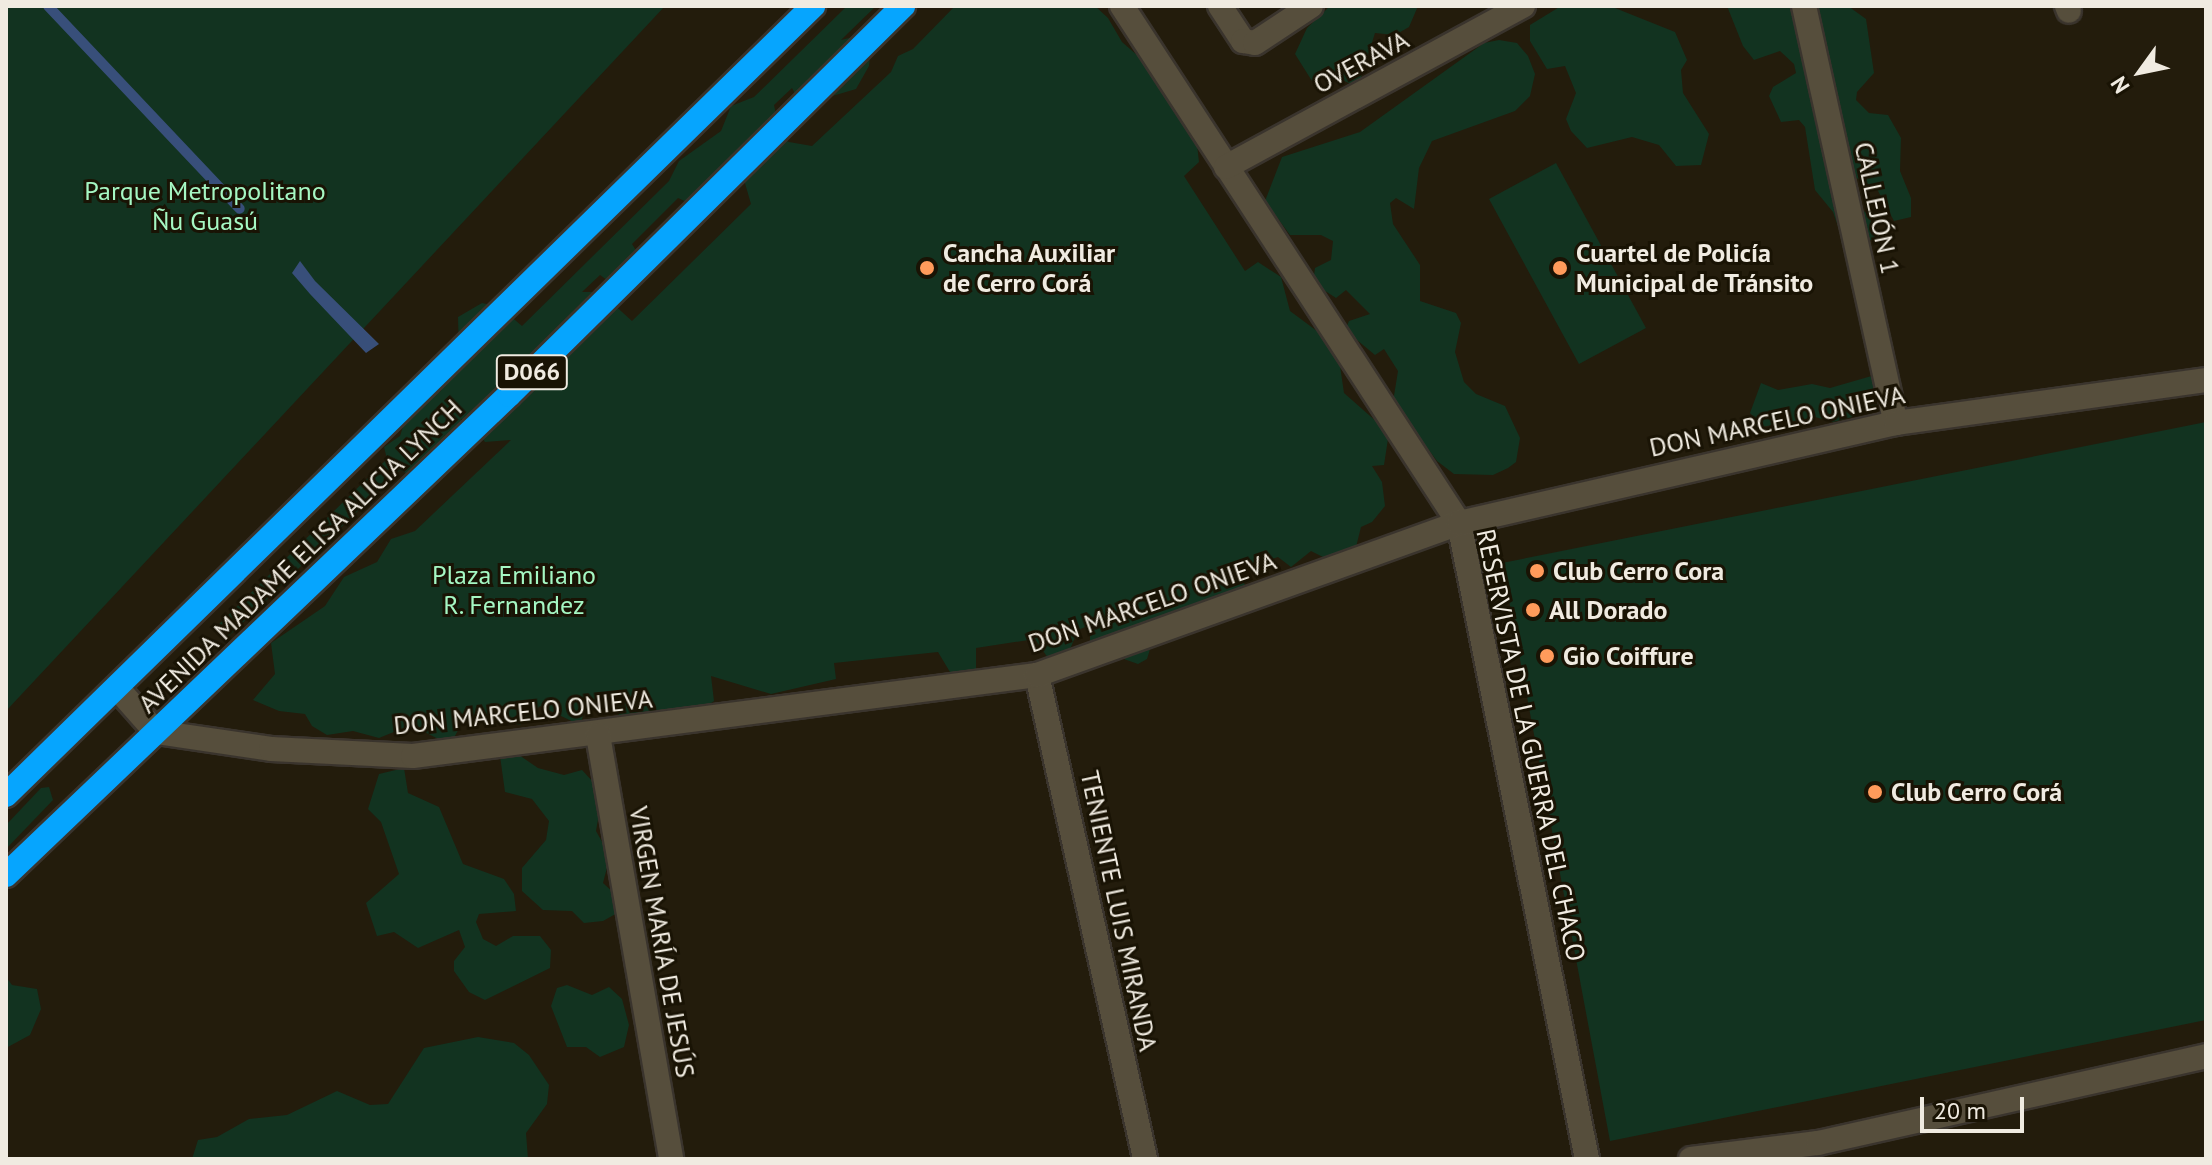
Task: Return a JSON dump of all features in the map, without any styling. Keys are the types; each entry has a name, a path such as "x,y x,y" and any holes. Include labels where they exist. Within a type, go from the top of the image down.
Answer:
{"highway":[{"name":"AVENIDA MADAME ELISA ALICIA LYNCH","path":"6,795 118,689 813,6"},
{"name":"AVENIDA MADAME ELISA ALICIA LYNCH","path":"6,875 509,395 903,6"}],"street":[{"path":"1221,6 1243,41 1255,43 1311,6"},
{"name":"OVERAVA","path":"1226,167 1523,6"},
{"name":"CALLEJÓN 1","path":"1804,6 1896,423"},
{"name":"RESERVISTA DE LA GUERRA DEL CHACO","path":"1125,8 1459,523 1587,1159"},
{"name":"DON MARCELO ONIEVA","path":"156,732 271,749 413,756 598,735 1037,675 1459,523 1896,423 2206,380"},
{"name":"TENIENTE LUIS MIRANDA","path":"1037,675 1145,1159"},
{"path":"118,689 156,732"},
{"name":"VIRGEN MARÍA DE JESÚS","path":"598,735 671,1159"},
{"path":"1691,1159 1819,1151 2206,1056"}],"green space":[{"name":"Parque Metropolitano Ñu Guasú","path":"6,6 665,6 6,711"},
{"name":"Plaza Emiliano R. Fernandez","path":"847,6 876,6 841,40 861,35 871,49 869,66 856,89 829,97 818,108 800,103 792,88 774,105 781,138 789,142 812,146 891,72 898,56 913,49 955,6 1095,6 1108,18 1122,42 1153,69 1173,108 1196,136 1199,162 1184,176 1245,271 1258,262 1281,277 1290,311 1325,337 1339,359 1344,393 1378,423 1388,439 1384,465 1372,466 1382,482 1385,506 1372,522 1361,527 1355,551 1327,559 1311,551 1291,567 1278,557 1235,572 1249,590 1155,633 1147,659 1138,664 1090,647 1090,625 1078,630 1071,647 1057,659 1048,658 1035,639 976,648 976,669 968,674 950,672 938,652 834,663 836,679 771,694 711,676 714,701 700,711 665,717 648,711 622,717 604,704 587,704 580,725 540,706 520,725 487,716 462,723 450,745 411,725 379,738 353,731 327,735 312,726 305,714 279,711 253,700 275,674 271,643 325,606 344,577 377,562 391,539 415,531 511,440 485,442 469,420 461,419 461,428 444,436 439,463 414,477 400,470 228,637 217,634 217,626 387,459 384,447 400,436 409,408 441,391 446,369 459,353 458,317 482,303 500,307 522,326 669,181 679,161 721,131 731,106 754,97","holes":["724,164 740,166 751,204 632,321 600,292 582,292 600,275 611,283 640,257 632,244 678,198 689,203"]},
{"path":"1330,6 1418,6 1409,27 1395,35 1375,33 1358,87 1326,73 1312,81 1295,54 1307,28"},
{"path":"1561,6 1610,6 1675,32 1687,60 1681,70 1683,93 1709,134 1701,165 1676,166 1659,145 1632,137 1587,148 1571,131 1566,119 1576,93 1565,66 1547,69 1530,41 1530,25"},
{"path":"1727,6 1848,6 1866,19 1874,73 1857,92 1856,100 1869,113 1888,115 1901,138 1900,171 1911,198 1911,217 1894,221 1877,189 1847,173 1843,190 1868,215 1879,238 1851,245 1842,238 1833,212 1815,190 1805,127 1799,120 1781,122 1769,96 1773,87 1796,73 1794,64 1780,51 1754,60 1743,46"},
{"path":"1499,40 1517,43 1528,56 1535,74 1530,96 1515,111 1432,141 1419,168 1414,209 1396,198 1390,203 1393,224 1420,265 1420,301 1456,313 1461,323 1455,352 1464,382 1476,394 1505,406 1520,438 1516,462 1508,468 1493,475 1454,474 1437,461 1393,402 1398,371 1384,349 1375,355 1345,330 1349,321 1370,314 1346,290 1336,298 1313,283 1315,268 1331,260 1333,241 1321,235 1290,235 1265,201 1282,157 1360,132 1484,43"},
{"path":"1556,163 1646,328 1579,364 1489,199"},
{"path":"1882,373 1900,398 1867,413 1833,422 1815,417 1762,427 1750,413 1761,383 1778,390 1812,384 1830,388"},
{"name":"Club Cerro Corá","path":"2206,422 2206,1020 1610,1141 1502,563"},
{"path":"516,753 538,768 564,775 582,770 594,783 601,802 596,831 610,856 603,883 616,895 619,912 603,921 584,923 572,911 543,910 522,891 522,868 546,840 549,821 532,799 505,792 500,756"},
{"path":"404,768 408,793 439,807 463,864 504,879 514,894 516,911 479,914 476,922 483,939 496,946 513,936 540,936 551,950 550,968 485,1000 469,992 454,971 454,961 465,947 459,930 418,948 394,932 377,936 366,903 399,874 381,822 368,809 379,774"},
{"path":"49,787 53,800 6,849 6,825 41,788"},
{"path":"6,977 12,985 37,989 41,1009 30,1035 6,1048"},
{"path":"567,985 592,995 609,987 622,999 629,1025 624,1047 600,1057 586,1047 567,1047 551,1006 557,988"},
{"path":"478,1037 514,1043 529,1055 549,1085 547,1104 526,1133 528,1159 192,1159 198,1140 217,1137 249,1119 287,1115 337,1091 370,1105 388,1104 424,1048"}],"water":[{"path":"300,261 315,281 379,344 366,353 292,273"}],"waterway":[{"path":"48,6 240,209"}],"place":[{"name":"Cancha Auxiliar de Cerro Corá","path":"927,268"},
{"name":"Cuartel de Policía Municipal de Tránsito","path":"1560,268"},
{"name":"Club Cerro Cora","path":"1537,571"},
{"name":"All Dorado","path":"1533,610"},
{"name":"Gio Coiffure","path":"1547,656"},
{"name":"Club Cerro Corá","path":"1875,792"}]}
